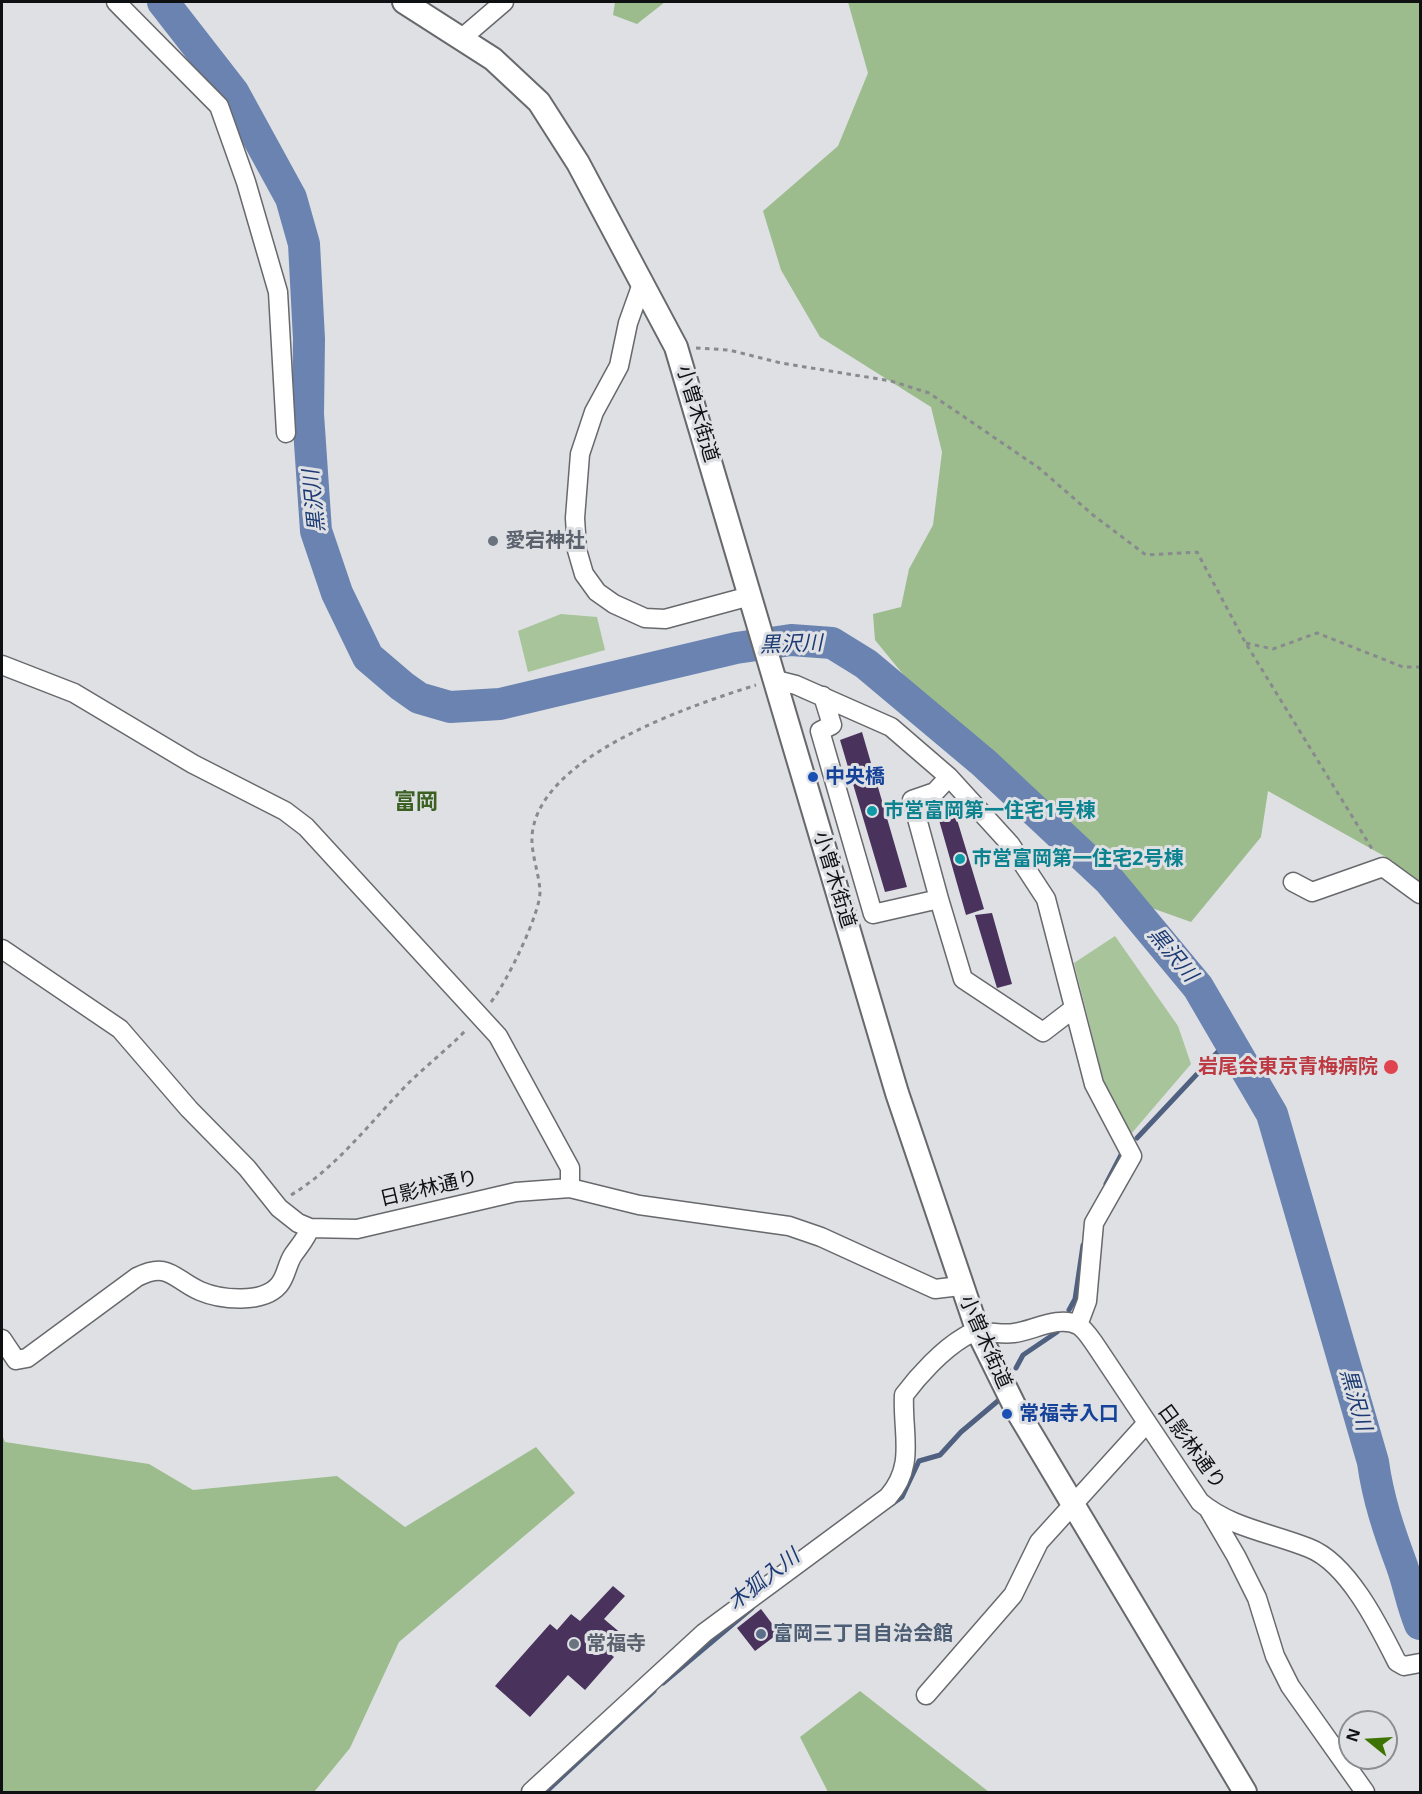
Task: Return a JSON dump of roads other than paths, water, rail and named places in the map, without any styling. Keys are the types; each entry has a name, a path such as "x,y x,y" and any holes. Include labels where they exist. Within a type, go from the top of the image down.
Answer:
{"main road":[{"name":"小曽木街道","path":"404,2 493,59 538,102 559,130 643,281 676,347 897,1093 960,1286 978,1332 1016,1409 1245,1792"}],"street":[{"path":"116,2 219,106 246,182 278,292 286,433"},
{"path":"462,38 504,2"},
{"path":"643,281 628,323 619,366 594,412 580,454 574,518 577,550 584,574 597,592 614,604 645,618 665,618 753,605"},
{"path":"2,664 74,693 194,764 296,819 306,827 498,1036 570,1168 570,1188"},
{"path":"531,1792 704,1633 888,1497 900,1483 906,1461 904,1395 965,1335 978,1332 1006,1335 1060,1322 1078,1325 1086,1301 1094,1223 1132,1156 1103,1106 1094,1084 1072,1009 1046,899 1010,843 949,777 891,727 775,677"},
{"path":"823,696 832,725 820,731 873,915 939,899"},
{"path":"949,777 935,792 912,800 963,979 1043,1032 1072,1009"},
{"path":"1293,882 1312,892 1383,867 1420,894"},
{"path":"2,949 75,996 120,1029 189,1109 276,1202 298,1223 310,1228 304,1242 292,1256 281,1284 272,1292 260,1296 226,1297 199,1290 170,1272 150,1270 137,1277 27,1358 16,1360 2,1339"},
{"name":"日影林通り","path":"310,1228 357,1229 516,1192 570,1188 639,1205 789,1226 821,1237 935,1289 960,1286"},
{"name":"日影林通り","path":"1078,1325 1096,1346 1192,1492 1208,1509 1222,1518 1311,1548 1324,1557 1362,1601 1397,1662 1404,1666 1416,1664"},
{"path":"926,1695 1013,1595 1039,1542 1146,1424"},
{"path":"1208,1509 1236,1556 1257,1598 1275,1656 1290,1686 1365,1792"}],"waterway":[{"name":"黒沢川","path":"163,2 233,92 291,198 304,244 309,339 308,414 316,531 337,593 368,657 419,698 450,707 500,704 736,648 791,640 832,643 866,664 984,763 1109,880 1198,987 1272,1114 1373,1462 1385,1515 1420,1624"},
{"name":"木狐入川","path":"1137,1138 1229,1040"},
{"name":"木狐入川","path":"1106,1184 1121,1155"},
{"name":"木狐入川","path":"1069,1310 1075,1299 1083,1245"},
{"name":"木狐入川","path":"1016,1368 1023,1355 1057,1332"},
{"name":"木狐入川","path":"892,1504 902,1497 919,1461 940,1455 961,1432 999,1400"},
{"name":"木狐入川","path":"663,1683 752,1608"},
{"name":"木狐入川","path":"546,1792 654,1691"}],"place":[{"name":"愛宕神社","path":"493,541"},
{"name":"中央橋","path":"813,777"},
{"name":"市営富岡第一住宅1号棟","path":"872,811"},
{"name":"市営富岡第一住宅2号棟","path":"960,859"},
{"name":"岩尾会東京青梅病院","path":"1391,1067"},
{"name":"常福寺入口","path":"1007,1414"},
{"name":"富岡三丁目自治会館","path":"761,1634"},
{"name":"常福寺","path":"574,1644"}],"district":[{"name":"富岡","path":"416,803"}]}
